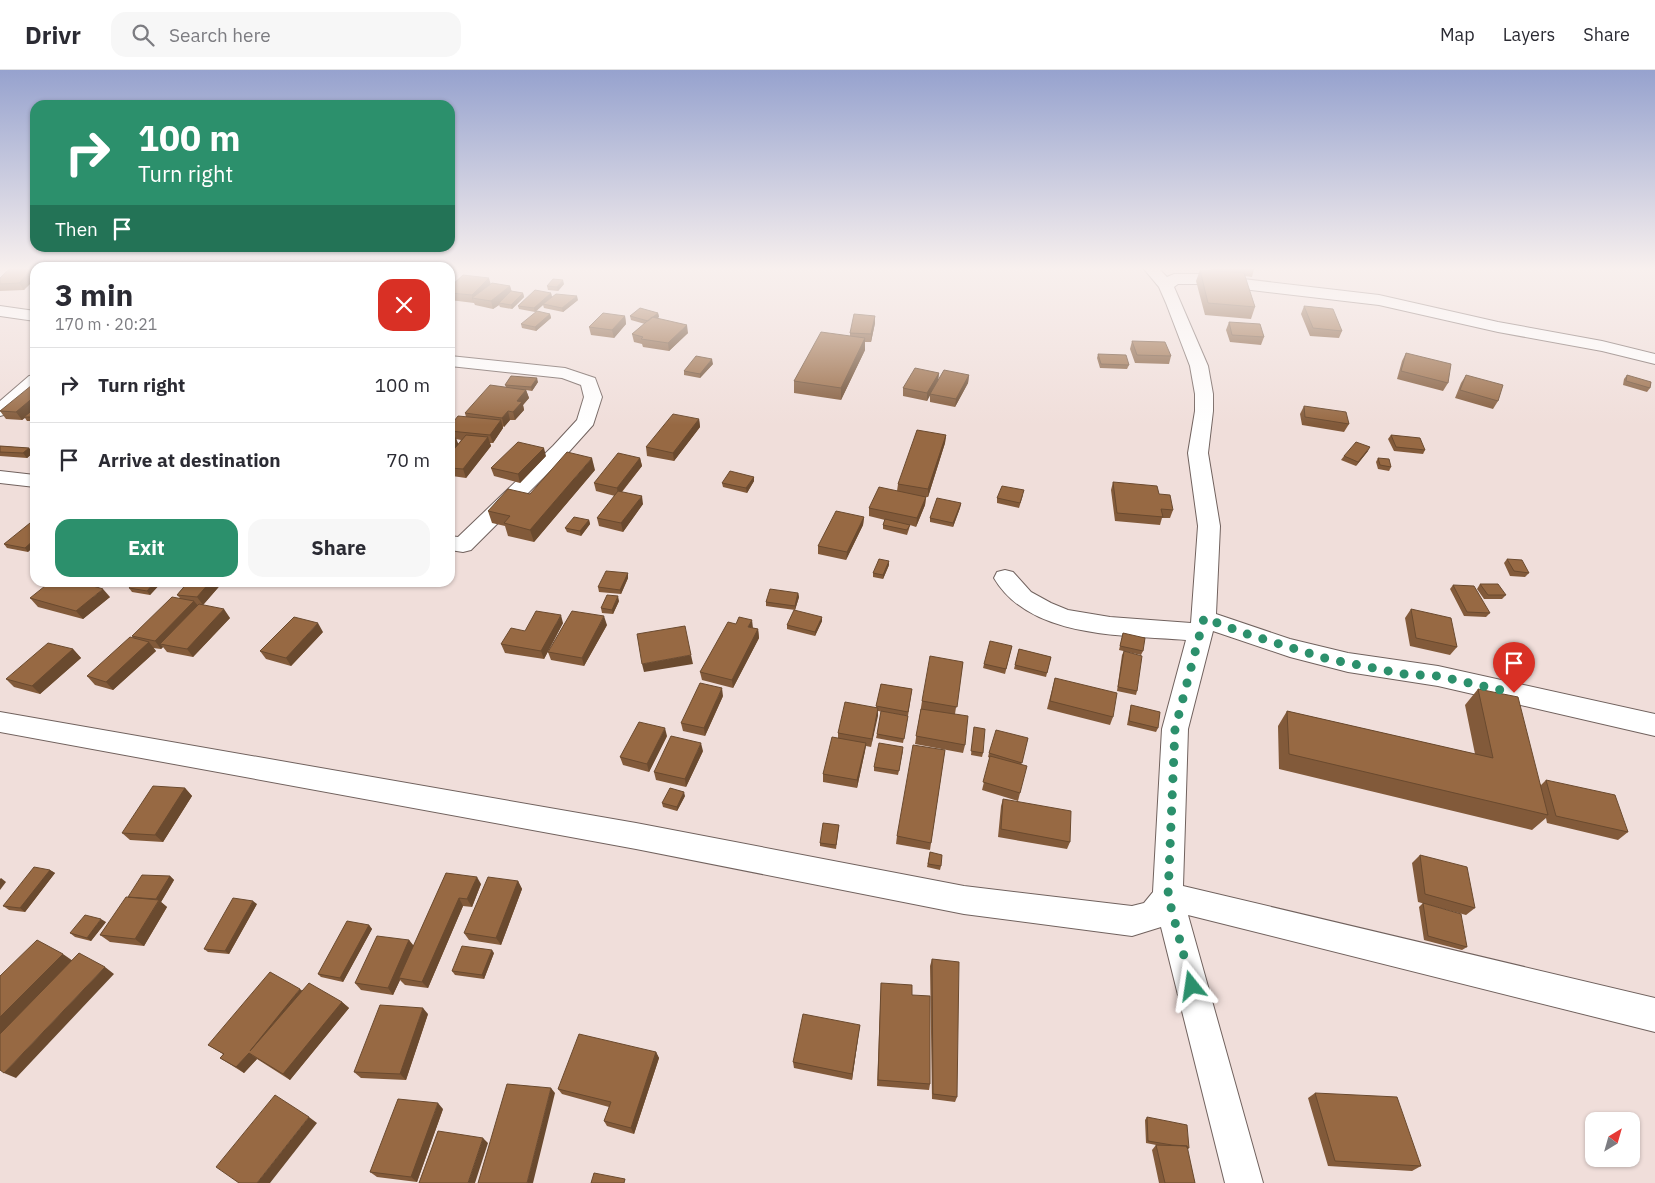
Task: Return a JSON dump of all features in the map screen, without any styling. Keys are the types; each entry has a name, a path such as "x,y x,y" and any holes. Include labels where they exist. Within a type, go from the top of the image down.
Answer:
{"street":[{"path":"1181,321 1190,339 1199,366 1204,394 1204,411 1198,453 1209,526 1203,626 1175,729 1168,896 1244,1183"},
{"path":"1471,321 1602,346 1625,354 1655,359"},
{"path":"455,361 565,372 589,382 594,398 586,420 560,450 464,545 455,544"},
{"path":"0,410 30,384"},
{"path":"0,477 30,480"},
{"path":"1005,578 1022,597 1050,612 1080,622 1203,626 1247,634 1328,659 1404,674 1438,676 1655,726"},
{"path":"0,722 636,836 964,900 1132,921 1154,915 1168,896"},
{"path":"1168,896 1655,1015"}],"building":[{"path":"525,321 542,321 535,327 521,324"},
{"path":"595,321 620,321 612,330 589,327"},
{"path":"647,321 669,321 687,325 668,343 641,339 643,337 632,334"},
{"path":"853,321 874,321 871,334 850,333"},
{"path":"1310,321 1338,321 1342,331 1313,328"},
{"path":"1229,322 1260,324 1264,337 1232,335"},
{"path":"821,332 865,338 841,388 794,381"},
{"path":"1132,341 1165,342 1171,356 1137,355"},
{"path":"1406,353 1451,364 1448,383 1401,371"},
{"path":"1098,354 1126,355 1129,365 1101,364"},
{"path":"696,356 712,359 700,374 684,371"},
{"path":"915,368 939,373 927,393 903,388"},
{"path":"944,370 969,375 956,399 930,394"},
{"path":"1466,375 1503,385 1498,401 1460,390"},
{"path":"1627,375 1651,382 1650,388 1626,381"},
{"path":"511,376 537,378 531,387 505,385"},
{"path":"490,385 526,390 517,401 522,402 513,412 508,411 502,418 465,413"},
{"path":"30,387 30,400 16,412 0,411"},
{"path":"1304,406 1346,412 1349,424 1305,417"},
{"path":"673,414 699,419 673,453 646,447"},
{"path":"458,416 501,420 490,435 455,432 455,420"},
{"path":"917,430 946,435 928,489 898,484"},
{"path":"466,435 488,437 463,469 455,468 455,448"},
{"path":"1391,435 1420,438 1425,450 1396,447"},
{"path":"518,442 544,448 518,474 491,468"},
{"path":"1356,442 1370,447 1358,462 1344,456"},
{"path":"0,446 29,448 23,453 0,452"},
{"path":"567,452 592,458 530,530 504,523 510,516 488,511 508,489 530,494"},
{"path":"618,453 640,458 617,488 594,483"},
{"path":"1378,458 1389,459 1391,467 1380,465"},
{"path":"730,471 754,477 746,488 722,483"},
{"path":"1113,482 1157,486 1159,494 1170,495 1173,510 1161,509 1163,517 1117,513"},
{"path":"1002,486 1024,490 1020,503 997,498"},
{"path":"879,487 926,497 917,518 869,508"},
{"path":"618,491 642,496 621,523 597,518"},
{"path":"937,498 961,503 953,523 930,518"},
{"path":"836,511 864,517 847,552 818,546"},
{"path":"574,517 589,520 580,531 565,528"},
{"path":"885,519 910,525 907,530 883,525"},
{"path":"30,523 30,544 25,548 4,544"},
{"path":"879,559 889,561 883,575 873,573"},
{"path":"1507,559 1522,560 1529,573 1514,571"},
{"path":"606,571 628,573 620,590 598,587"},
{"path":"1480,584 1498,584 1506,595 1488,595"},
{"path":"1453,585 1474,586 1490,613 1467,612"},
{"path":"44,587 96,587 103,589 76,611 30,598"},
{"path":"130,587 151,587 147,591"},
{"path":"184,587 206,587 197,597 177,595"},
{"path":"770,589 798,593 795,606 766,602"},
{"path":"607,595 618,596 612,610 601,608"},
{"path":"172,597 194,601 155,641 132,636"},
{"path":"199,604 224,609 187,649 160,644"},
{"path":"1411,609 1451,618 1457,647 1416,638"},
{"path":"794,610 822,617 815,632 787,625"},
{"path":"536,611 561,615 541,651 501,644 511,628 525,631"},
{"path":"572,611 604,616 582,658 548,652"},
{"path":"294,617 318,623 286,658 260,651"},
{"path":"739,617 752,620 748,627 758,629 732,680 700,672 728,622 736,624"},
{"path":"685,626 691,655 642,664 637,634"},
{"path":"1123,633 1145,638 1143,651 1120,646"},
{"path":"130,637 149,642 106,682 87,676"},
{"path":"990,641 1012,646 1006,669 984,664"},
{"path":"48,643 73,649 32,686 6,679"},
{"path":"1019,649 1051,657 1047,673 1015,665"},
{"path":"1124,651 1142,656 1137,691 1118,687"},
{"path":"930,656 963,662 957,707 922,701"},
{"path":"1055,678 1117,693 1113,717 1050,701"},
{"path":"700,683 722,688 704,728 681,723"},
{"path":"881,684 912,689 908,712 876,706"},
{"path":"1478,689 1518,697 1548,815 1289,754 1287,711 1493,758"},
{"path":"845,702 878,708 872,739 838,733"},
{"path":"1131,705 1160,712 1158,728 1129,721"},
{"path":"921,709 968,716 965,745 916,736"},
{"path":"881,711 908,716 904,739 877,734"},
{"path":"639,722 665,728 647,764 620,757"},
{"path":"974,727 985,729 983,753 971,751"},
{"path":"996,730 1028,738 1022,763 989,753"},
{"path":"671,736 701,743 685,779 654,772"},
{"path":"832,737 866,743 857,780 823,774"},
{"path":"879,743 903,747 899,771 874,767"},
{"path":"913,745 945,750 931,843 897,836"},
{"path":"990,756 1027,766 1020,793 983,782"},
{"path":"1546,780 1615,795 1628,832 1556,816"},
{"path":"153,786 185,788 155,835 122,833"},
{"path":"670,788 684,792 677,807 662,803"},
{"path":"1003,799 1071,811 1070,842 1001,829"},
{"path":"823,823 839,825 836,845 820,843"},
{"path":"930,852 942,855 941,866 928,864"},
{"path":"1420,855 1467,867 1475,908 1425,894"},
{"path":"34,867 50,870 20,908 3,906"},
{"path":"446,873 477,877 467,899 459,898 422,982 399,978"},
{"path":"142,875 170,876 156,899 128,897"},
{"path":"488,877 518,881 496,938 464,933"},
{"path":"126,897 159,900 135,939 100,935"},
{"path":"233,898 253,901 225,951 204,949"},
{"path":"1423,903 1461,914 1467,947 1428,936"},
{"path":"85,915 101,919 87,938 70,933"},
{"path":"347,921 369,925 340,978 318,974"},
{"path":"377,936 409,940 388,988 355,983"},
{"path":"37,940 63,954 0,1017 0,976"},
{"path":"462,946 492,950 482,975 452,971"},
{"path":"79,953 105,967 4,1073 0,1070 0,1034"},
{"path":"932,959 959,962 957,1097 933,1094"},
{"path":"270,972 300,989 250,1051 309,983 342,1002 283,1074 249,1053 236,1067 220,1058 224,1054 208,1045"},
{"path":"881,983 912,985 912,995 930,996 930,1084 878,1080"},
{"path":"380,1005 423,1008 400,1074 354,1072"},
{"path":"803,1014 860,1025 852,1074 793,1062"},
{"path":"579,1034 656,1052 631,1128 604,1121 611,1102 558,1089"},
{"path":"507,1084 551,1088 527,1183 478,1183"},
{"path":"1315,1093 1397,1097 1421,1166 1335,1161"},
{"path":"275,1095 309,1117 257,1183 239,1183 216,1167"},
{"path":"398,1099 438,1103 411,1177 370,1172"},
{"path":"1147,1117 1187,1125 1189,1148 1187,1146 1148,1141"},
{"path":"438,1131 483,1138 468,1183 419,1183"},
{"path":"1156,1145 1187,1146 1195,1183 1165,1183"},
{"path":"594,1173 625,1179 624,1183 591,1183"}],"route":[{"path":"1192,986 1168,896 1175,729 1202,633 1204,618 1247,634 1328,659 1404,674 1438,676 1514,693"}]}
